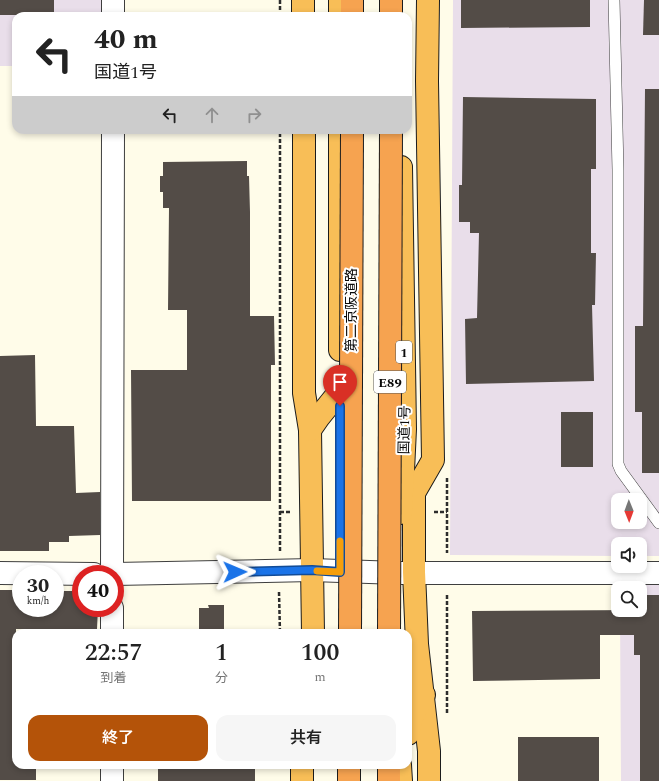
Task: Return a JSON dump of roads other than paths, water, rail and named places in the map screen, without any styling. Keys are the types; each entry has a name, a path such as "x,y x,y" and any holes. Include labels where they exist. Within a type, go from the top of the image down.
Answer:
{"highway":[{"path":"303,0 303,12"},
{"path":"340,0 340,12"},
{"path":"352,0 352,12"},
{"path":"391,0 391,12"},
{"path":"399,0 399,12"},
{"path":"414,493 433,460 427,80 428,0"},
{"path":"304,134 304,392 310,430 313,629"},
{"path":"340,134 341,629"},
{"name":"第二京阪道路","path":"350,629 352,134"},
{"name":"E89","path":"389,629 391,134"},
{"name":"国道1号","path":"399,629 406,572 401,134"},
{"path":"310,430 319,416 340,391"},
{"path":"405,429 410,440 414,493 406,572 424,695 429,751 429,781"},
{"path":"412,717 424,695"},
{"path":"302,769 302,781"},
{"path":"341,781 342,769"},
{"path":"349,769 349,781"}],"street":[{"path":"113,12 114,0"},
{"path":"112,565 113,134"},
{"path":"124,574 312,570 340,572 659,573"},
{"path":"0,573 72,574"},
{"path":"112,617 112,629"},
{"path":"112,769 112,781"}],"lane":[{"path":"614,0 618,170 618,464 621,471 659,523"}]}
